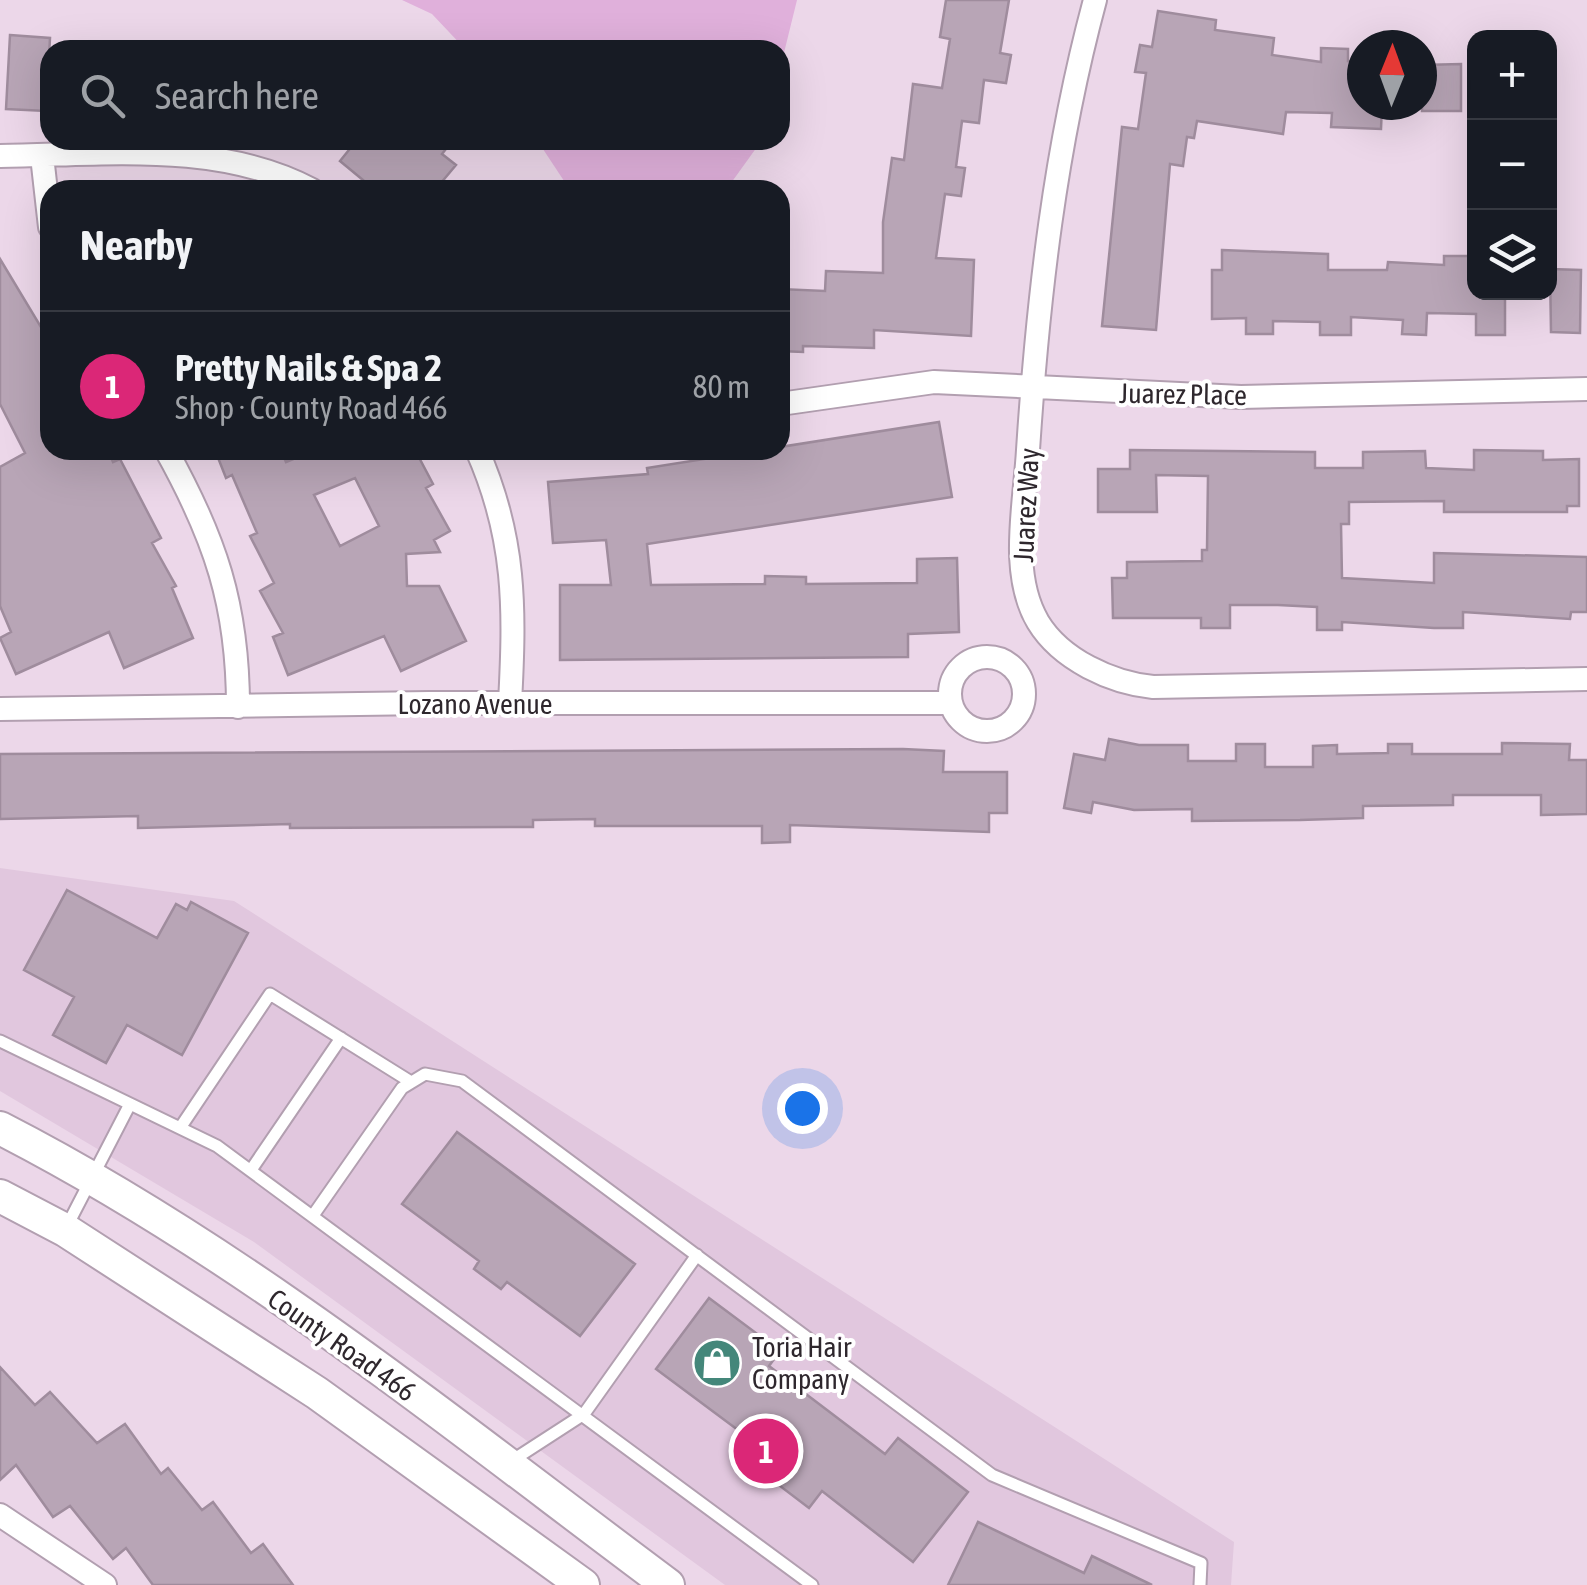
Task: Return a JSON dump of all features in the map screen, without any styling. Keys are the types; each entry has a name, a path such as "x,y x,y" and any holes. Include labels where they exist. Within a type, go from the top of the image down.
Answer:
{"main road":[{"name":"County Road 466","path":"0,1128 94,1176 343,1342 668,1585"},
{"name":"County Road 466","path":"0,1196 65,1230 317,1393 583,1585"}],"street":[{"name":"Juarez Way","path":"1095,0 1056,174 1038,305 1022,579 1039,623 1092,669 1125,684 1154,687 1587,679"},
{"path":"0,156 210,158 255,165 289,180"},
{"path":"42,156 45,180"},
{"name":"Juarez Place","path":"790,403 934,382 1115,394 1241,396 1587,389"},
{"path":"172,460 200,510 220,562 234,620 238,706"},
{"path":"485,460 513,569 510,703"},
{"name":"Lozano Avenue","path":"0,709 950,703"},
{"path":"0,1515 105,1585"}],"lane":[{"path":"180,1128 270,994 411,1082"},
{"path":"251,1170 342,1038"},
{"path":"0,1041 217,1146 812,1585"},
{"path":"314,1214 402,1088 425,1074 462,1081 992,1475 1200,1564 1200,1585"},
{"path":"65,1230 130,1104"},
{"path":"507,1465 584,1414 697,1255"}],"shaded area":[{"path":"402,0 797,0 787,40 457,40 432,14"},
{"path":"544,150 755,150 733,180 563,180"},
{"path":"0,868 234,901 1234,1542 1231,1585 725,1585 254,1242 0,1091"}],"building":[{"path":"946,0 1009,0 1000,53 1011,55 1006,83 984,80 979,123 962,121 956,167 965,168 961,196 945,194 936,258 974,260 971,336 874,330 874,348 803,346 803,352 790,351 790,289 825,291 826,271 883,273 883,222 892,158 904,160 913,84 942,88 950,39 940,37"},
{"path":"1158,11 1216,20 1215,30 1274,38 1272,55 1321,62 1321,48 1347,49 1347,120 1381,120 1381,129 1331,127 1332,113 1286,112 1283,134 1197,121 1194,138 1187,137 1183,166 1170,164 1156,330 1102,326 1122,127 1138,129 1146,73 1135,72 1140,45 1152,47"},
{"path":"10,35 50,38 40,40 40,111 6,109"},
{"path":"1461,64 1461,111 1437,111 1437,65"},
{"path":"349,150 445,150 442,154 456,165 443,180 363,180 340,161"},
{"path":"1222,250 1328,254 1328,270 1387,270 1388,262 1444,265 1444,256 1467,256 1467,300 1505,300 1505,335 1476,335 1476,314 1427,313 1426,335 1402,334 1403,320 1351,317 1351,335 1320,335 1320,322 1273,321 1273,334 1246,334 1246,318 1212,319 1212,270 1222,270"},
{"path":"0,259 40,325 40,460 121,460 161,538 152,543 176,586 172,588 193,638 124,668 109,632 16,674 0,638 11,632 0,606 0,467 25,453 0,404"},
{"path":"1557,269 1581,270 1580,333 1551,332 1550,300 1557,300"},
{"path":"939,422 952,497 647,544 651,585 765,584 765,576 806,577 806,584 917,583 917,559 957,558 959,632 908,634 908,657 560,660 560,585 611,585 606,540 553,543 548,482 648,474 647,468 698,460 790,460 790,445"},
{"path":"1130,450 1315,452 1315,468 1363,468 1363,452 1425,451 1426,468 1474,470 1474,450 1543,451 1543,460 1579,459 1579,506 1567,506 1567,512 1444,512 1444,501 1349,502 1349,524 1341,524 1342,578 1434,583 1434,553 1587,557 1587,612 1571,612 1570,619 1463,612 1463,628 1342,622 1342,630 1317,630 1317,607 1230,605 1230,628 1201,628 1201,618 1113,618 1112,578 1127,578 1127,562 1202,561 1202,550 1207,550 1208,476 1156,475 1157,512 1098,512 1098,469 1130,469"},
{"path":"219,460 420,460 433,484 426,488 450,531 434,540 440,552 406,554 407,586 439,586 466,641 401,671 384,636 288,675 273,637 283,633 260,591 274,583 250,536 257,533 232,475 226,478","holes":["355,478 379,526 340,546 314,495"]},
{"path":"1109,739 1139,745 1188,745 1188,761 1236,761 1236,744 1265,744 1265,767 1313,767 1313,746 1337,745 1337,754 1388,753 1388,744 1412,744 1412,754 1502,754 1502,743 1570,744 1569,760 1587,760 1587,814 1541,815 1541,795 1453,795 1453,805 1363,806 1363,818 1300,820 1192,821 1192,809 1134,810 1093,802 1091,813 1064,808 1074,754 1105,760"},
{"path":"944,751 943,772 1007,772 1007,813 989,813 989,832 790,825 790,842 762,843 762,826 595,826 595,819 533,820 533,827 290,828 290,824 138,828 138,816 0,819 0,754"},
{"path":"67,890 157,938 176,904 187,910 191,902 248,933 182,1055 127,1025 106,1063 53,1035 74,997 24,970"},
{"path":"457,1132 635,1264 580,1336 507,1282 501,1289 474,1269 479,1261 402,1204"},
{"path":"709,1298 780,1351 769,1366 885,1454 898,1438 968,1492 913,1562 822,1491 809,1508 738,1454 750,1439 656,1369"},
{"path":"0,1367 35,1405 50,1392 97,1443 125,1424 161,1474 168,1468 202,1510 213,1502 251,1553 263,1544 293,1585 153,1585 126,1548 113,1559 70,1506 53,1517 16,1465 0,1480"},
{"path":"978,1522 1084,1573 1092,1556 1152,1585 948,1585"}],"place":[{"name":"Toria Hair Company","path":"717,1363"},
{"name":"Pretty Nails & Spa 2","path":"766,1451"}]}
